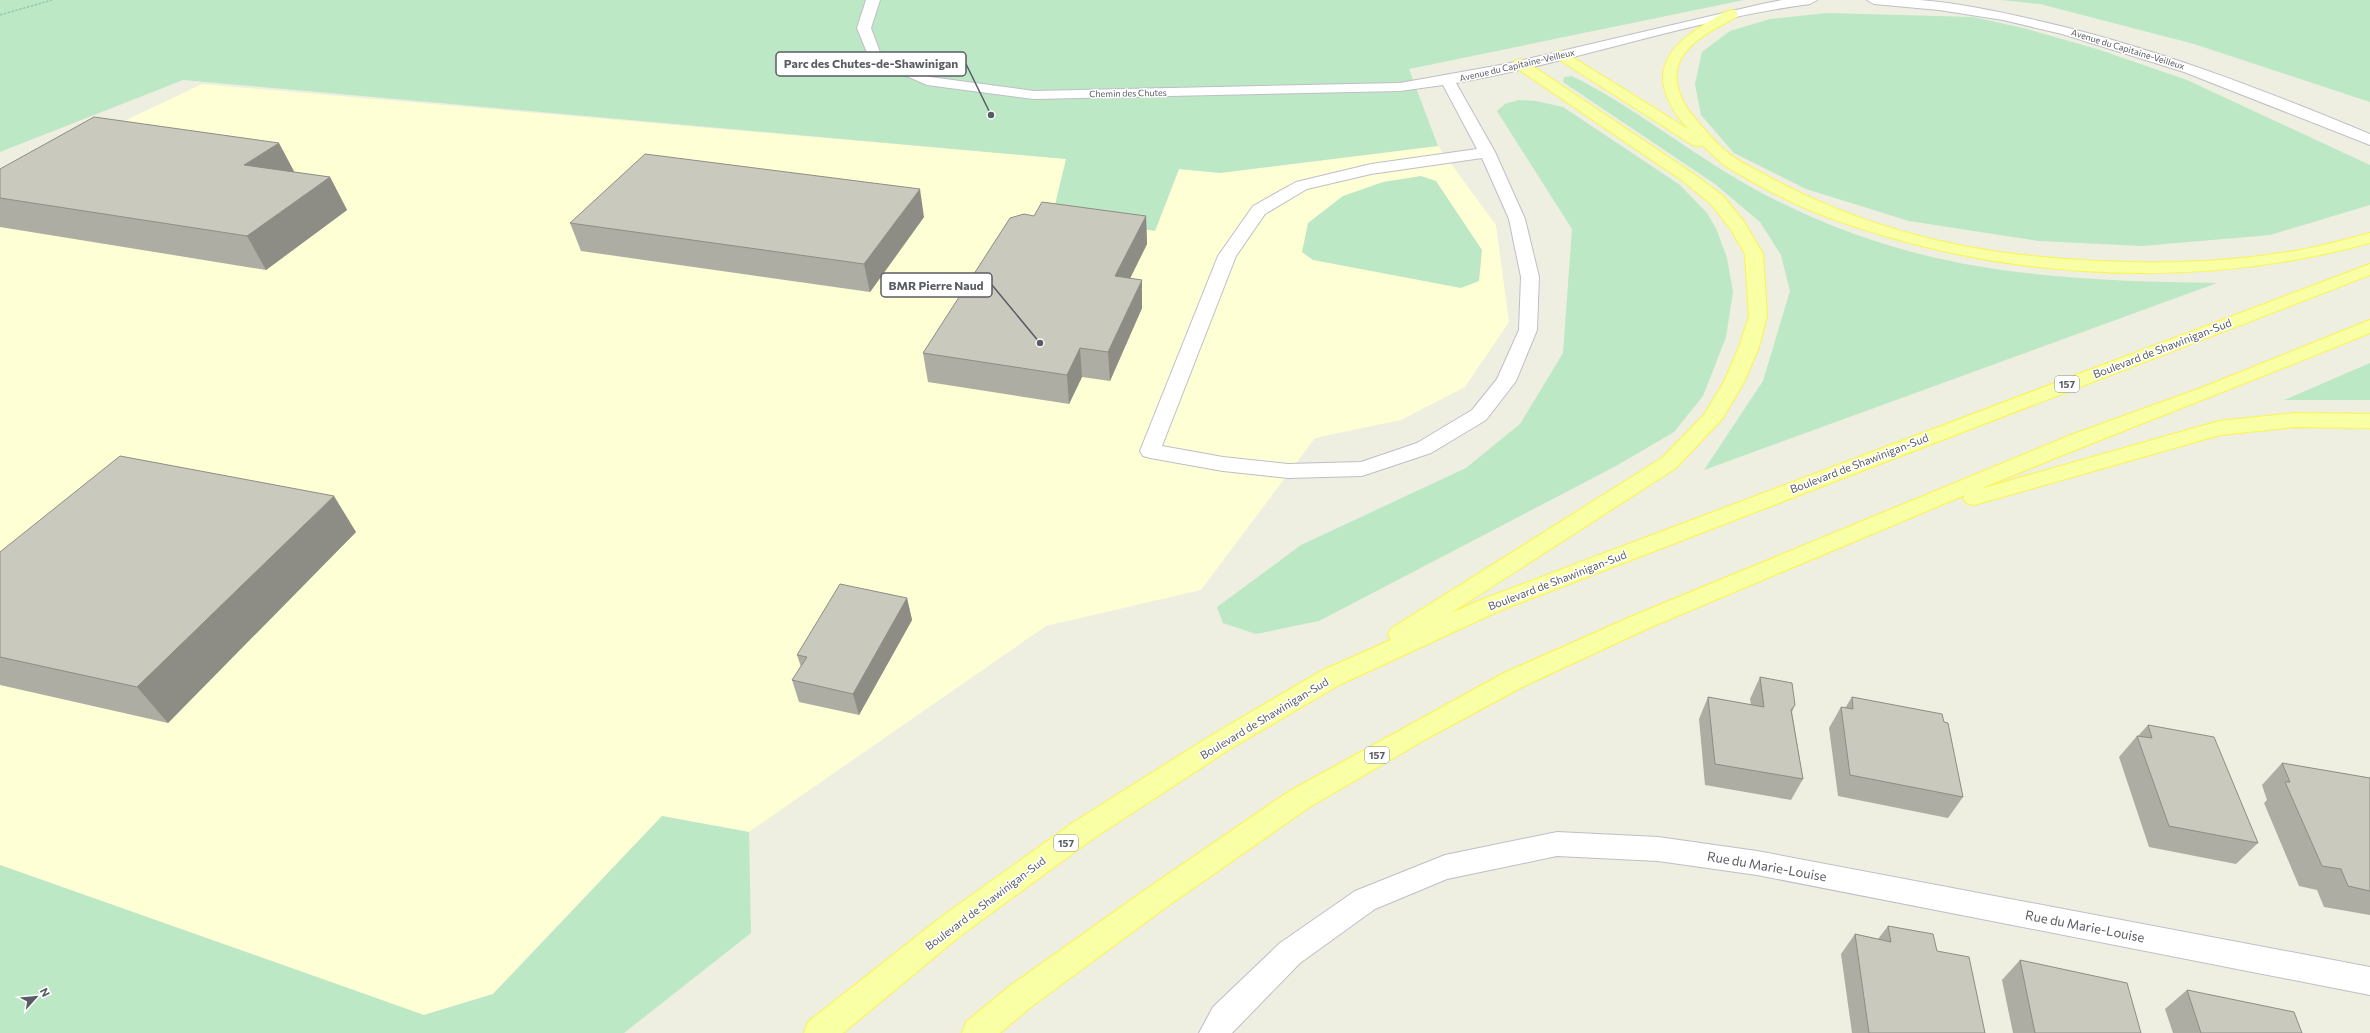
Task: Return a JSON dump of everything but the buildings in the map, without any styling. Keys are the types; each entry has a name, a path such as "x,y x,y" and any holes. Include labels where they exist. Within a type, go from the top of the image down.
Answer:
{"main road":[{"path":"1720,155 1681,111 1671,96 1669,80 1672,64 1678,52 1691,40 1731,14"},
{"path":"1559,55 1766,183 1816,207 1861,223 1920,240 1989,256 2068,265 2114,267 2228,265 2292,257 2370,238"},
{"path":"1330,678 1669,463 1712,419 1734,382 1749,348 1758,316 1757,282 1754,254 1738,226 1717,200 1689,178 1520,64"},
{"name":"Boulevard de Shawinigan-Sud","path":"820,1033 950,927 1084,830 1221,742 1330,678 1491,605 2370,270"},
{"name":"157","path":"977,1033 1021,996 1298,800 1417,732 1513,680 1643,621 2078,440 2208,392 2370,326"},
{"path":"1876,525 2219,428 2295,420 2370,421"}],"street":[{"name":"Chemin des Chutes","path":"873,0 864,28 875,57 927,81 1034,95 1400,87 1448,81"},
{"name":"Avenue du Capitaine-Veilleux","path":"1487,152 1371,169 1302,185 1259,210 1227,256 1150,451 1223,464 1288,471 1362,469 1424,448 1478,415 1506,381 1528,330 1529,284 1517,219 1487,152 1448,81 1731,14 1781,3 1810,0"},
{"name":"Avenue du Capitaine-Veilleux","path":"1874,0 1974,10 2060,28 2162,58 2237,85 2370,140"},
{"name":"Rue du Marie-Louise","path":"1214,1033 1224,1018 1290,953 1365,900 1445,867 1556,844 1658,849 1757,863 2370,981"}],"path":[{"path":"0,15 52,0"}],"shaded area":[{"path":"0,0 1744,0 1409,69 1438,146 1220,173 1179,169 1155,231 1053,213 1066,159 183,80 0,152"},
{"path":"2001,0 2370,0 2370,102 2194,44 2040,4"},
{"path":"1827,13 1973,17 2023,28 2097,49 2187,80 2370,165 2370,205 2270,235 2142,246 2039,241 1909,221 1806,189 1734,153 1701,115 1695,84 1702,52 1730,31 1770,19"},
{"path":"1572,76 1617,101 1749,186 1806,215 1863,237 1920,254 1977,266 2034,274 2154,282 2217,283 1704,470 1763,381 1790,291 1781,255 1760,222 1715,184 1563,82 1564,77"},
{"path":"202,84 1067,159 1155,231 1179,169 1220,173 1438,146 1496,225 1509,322 1465,387 1401,420 1315,438 1201,590 1046,626 749,832 662,816 493,994 424,1015 0,865 0,180"},
{"path":"1518,100 1536,101 1563,107 1680,185 1707,213 1716,228 1727,258 1733,292 1726,337 1703,396 1674,432 1616,466 1319,621 1256,634 1223,623 1217,607 1301,545 1466,468 1520,424 1563,353 1572,229 1497,111 1505,104"},
{"path":"1421,176 1436,181 1482,250 1479,281 1461,288 1313,260 1302,252 1308,223 1343,196 1383,182"},
{"path":"2370,363 2370,400 2284,400"},
{"path":"662,816 749,832 751,933 624,1033 0,1033 0,865 424,1015 493,994"}],"place":[{"name":"Parc des Chutes-de-Shawinigan","path":"991,115"},
{"name":"BMR Pierre Naud","path":"1040,343"}]}
